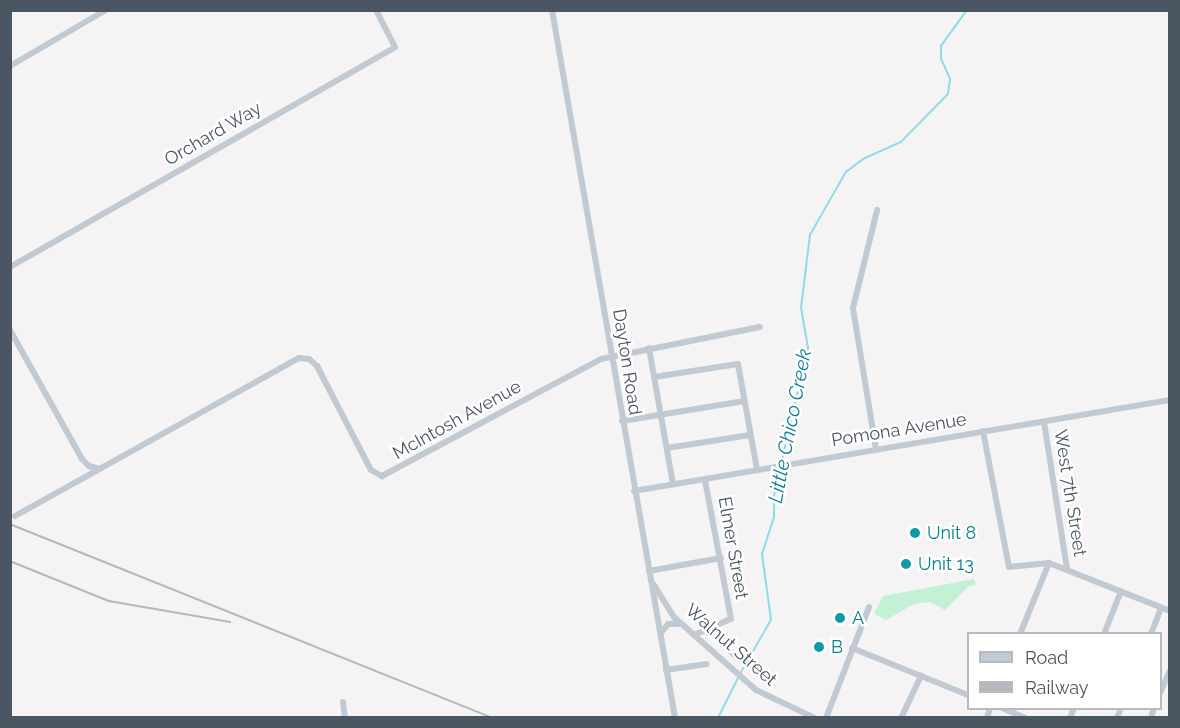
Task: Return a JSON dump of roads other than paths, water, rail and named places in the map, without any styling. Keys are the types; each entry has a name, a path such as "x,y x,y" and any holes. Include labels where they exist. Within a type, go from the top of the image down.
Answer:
{"street":[{"path":"10,66 106,10"},
{"name":"Orchard Way","path":"10,267 395,47 376,10"},
{"name":"Dayton Road","path":"552,10 675,717"},
{"path":"876,449 853,308 877,210"},
{"name":"McIntosh Avenue","path":"15,516 294,360 305,358 316,366 371,470 387,476 611,356 760,327"},
{"path":"10,330 82,459 100,469"},
{"path":"649,348 673,484"},
{"path":"654,377 738,364 756,470"},
{"name":"Pomona Avenue","path":"634,491 1170,400"},
{"path":"622,421 744,401"},
{"name":"West 7th Street","path":"1044,422 1067,569"},
{"path":"983,431 1009,567 1049,563 1170,611"},
{"path":"667,448 750,435"},
{"name":"Elmer Street","path":"705,480 721,558 730,621 708,628"},
{"path":"649,571 721,558"},
{"name":"West 7th Street","path":"1020,632 1049,563"},
{"name":"Walnut Street","path":"649,571 662,601 682,624 736,672 776,702 815,717"},
{"path":"1104,632 1121,591"},
{"path":"826,717 869,607"},
{"path":"1151,632 1161,608"},
{"path":"660,635 668,624 682,624"},
{"path":"694,635 708,628 736,657"},
{"path":"852,648 967,694"},
{"path":"666,670 707,664"},
{"path":"1162,689 1170,671"},
{"path":"901,717 921,676"},
{"path":"343,702 345,717"},
{"path":"1007,710 1024,717"}],"waterway":[{"name":"Little Chico Creek","path":"781,464 808,348 801,308 810,235 846,172 863,159 901,142 948,94 950,79 941,59 941,46 967,10"},
{"name":"Little Chico Creek","path":"740,674 771,620 762,554 774,517 774,496 780,469"},
{"name":"Little Chico Creek","path":"718,718 738,678"}],"railway":[{"path":"10,524 493,718"},
{"path":"10,561 109,601 230,622"}],"place":[{"name":"Unit 8","path":"915,533"},
{"name":"Unit 13","path":"906,564"},
{"name":"A","path":"840,618"},
{"name":"B","path":"819,647"}]}
